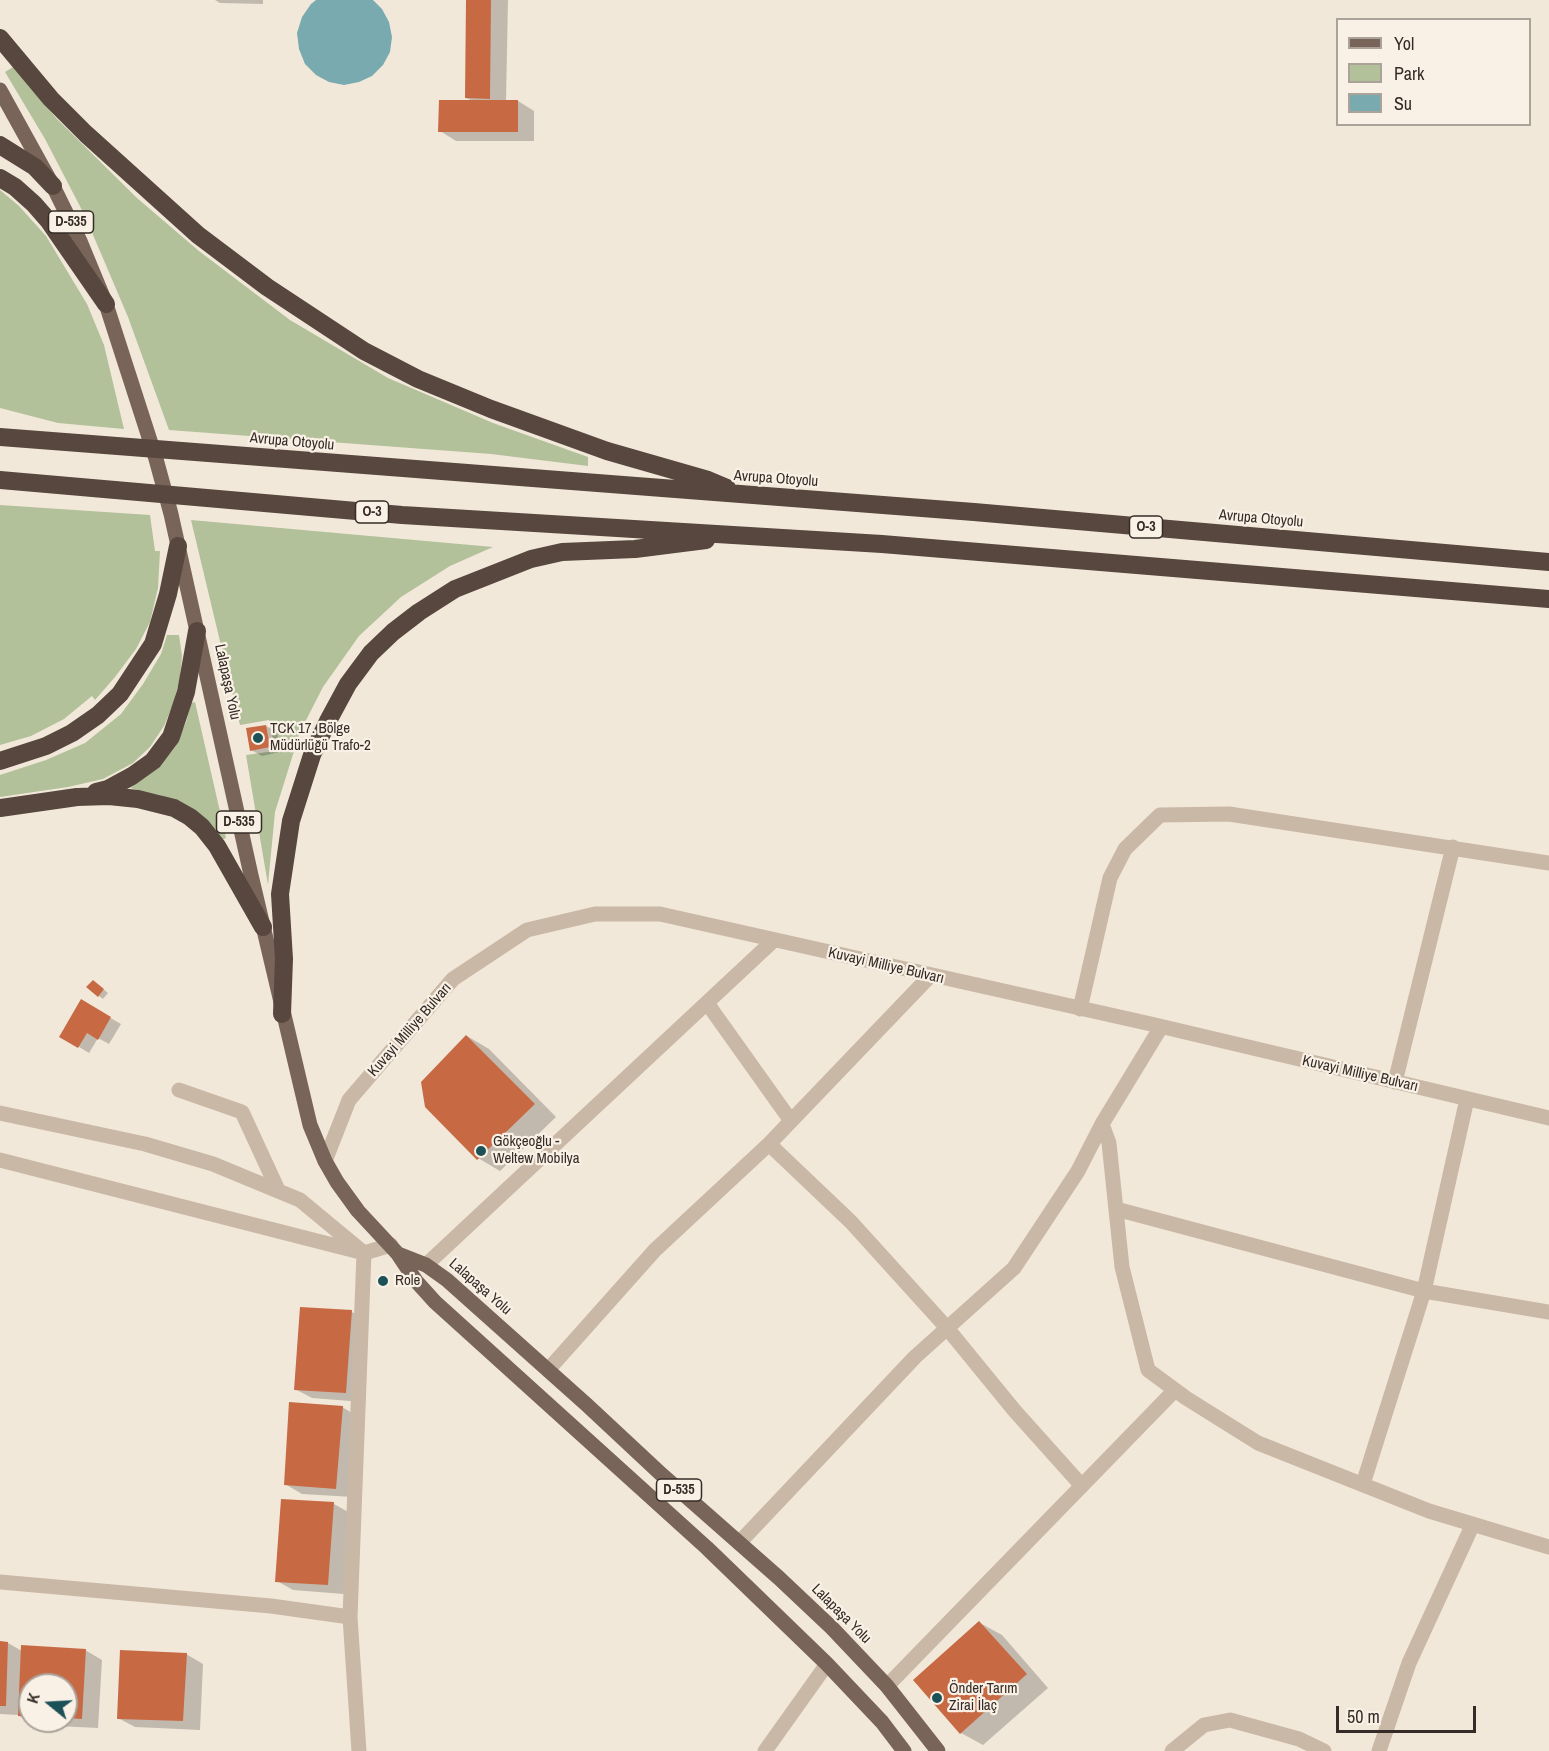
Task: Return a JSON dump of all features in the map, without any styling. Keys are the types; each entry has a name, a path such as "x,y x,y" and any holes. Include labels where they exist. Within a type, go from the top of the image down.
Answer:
{"highway":[{"path":"0,38 51,99 86,134 198,235 267,287 364,351 418,379 491,409 607,451 708,480 743,495"},
{"path":"0,145 35,167 53,186"},
{"path":"0,178 21,192 48,220 106,304"},
{"name":"Avrupa Otoyolu","path":"1,437 974,512 1549,562"},
{"name":"O-3","path":"0,480 402,515 894,545 1549,599"},
{"path":"282,1014 284,959 280,894 291,821 309,765 328,721 348,684 371,653 402,625 455,589 531,559 562,552 668,547 744,535"},
{"path":"0,761 46,746 72,733 98,715 120,694 153,644 168,594 178,546"},
{"path":"0,808 77,797 108,789 139,771 162,751 178,721 192,666 197,631"},
{"path":"77,797 138,798 174,808 190,817 202,827 217,846 263,927"}],"main road":[{"name":"D-535","path":"0,90 53,186 80,241 106,304"},
{"name":"Lalapaşa Yolu","path":"106,304 156,459 171,514 282,1014"},
{"name":"D-535","path":"282,1014 310,1125 325,1161 358,1211 394,1250 416,1281 435,1302 653,1496 826,1664 882,1722 904,1751"},
{"name":"Lalapaşa Yolu","path":"394,1250 426,1265 447,1280 832,1628 887,1686 938,1751"}],"street":[{"path":"1080,1009 1110,878 1125,849 1160,815 1229,814 1549,863"},
{"path":"1395,1082 1453,847"},
{"name":"Kuvayi Milliye Bulvarı","path":"325,1161 349,1100 453,979 527,930 595,914 660,914 1161,1027 1549,1118"},
{"path":"426,1265 774,940"},
{"path":"548,1370 655,1250 769,1144 930,976"},
{"path":"707,1003 791,1120"},
{"path":"739,1543 915,1357 1014,1268 1078,1171 1102,1124 1161,1027"},
{"path":"179,1090 242,1112 278,1190"},
{"path":"1363,1484 1424,1291 1467,1099"},
{"path":"0,1113 145,1144 213,1164 300,1200 364,1253"},
{"path":"1102,1124 1109,1143 1122,1268 1148,1370 1258,1443 1429,1510 1549,1547"},
{"path":"769,1144 851,1222 947,1328 1014,1410 1082,1486"},
{"path":"0,1160 364,1253 394,1250"},
{"path":"1116,1209 1424,1291 1549,1312"},
{"path":"359,1751 350,1617 364,1253"},
{"path":"887,1686 1175,1390"},
{"path":"1379,1751 1409,1663 1473,1524"},
{"path":"0,1582 271,1606 350,1617"},
{"path":"765,1751 826,1664"},
{"path":"1172,1751 1204,1725 1230,1720 1299,1739 1324,1751"}],"green space":[{"path":"13,67 57,119 137,198 199,251 290,320 388,378 493,423 588,457 588,466 491,454 169,430 128,317 85,216 45,139 5,72"},
{"path":"0,190 19,206 46,236 87,304 104,345 124,429 58,423 0,408"},
{"path":"0,505 150,515 155,551 160,551 158,588 150,622 136,649 115,677 95,700 92,696 64,719 31,736 0,745"},
{"path":"191,520 493,547 450,566 401,597 359,636 323,687 300,732 275,812 268,885 246,755 275,751 269,720 240,725"},
{"path":"167,635 179,635 182,656 180,678 174,702 164,726 150,747 133,763 103,779 68,787 0,797 0,775 46,760 85,743 121,714 161,654"},
{"path":"195,702 226,838 222,840 177,802 160,795 130,788 158,768 175,747 191,703"}],"water":[{"path":"316,0 373,0 382,9 389,22 392,37 390,52 383,65 372,76 344,85 329,82 316,75 305,64 299,49 297,33 302,17"}],"building":[{"path":"466,0 491,0 490,99 465,98"},
{"path":"439,100 518,100 518,132 438,132"},
{"name":"TCK 17. Bölge Müdürlüğü Trafo-2","path":"266,725 270,747 250,751 246,728"},
{"path":"93,980 104,989 98,997 86,987"},
{"path":"81,999 111,1017 98,1040 87,1033 78,1048 59,1037"},
{"path":"466,1035 535,1104 477,1160 425,1107 421,1082"},
{"path":"300,1307 352,1310 346,1393 294,1390"},
{"path":"289,1402 343,1406 336,1489 284,1485"},
{"path":"281,1499 334,1502 328,1585 275,1582"},
{"path":"979,1621 1027,1674 960,1734 913,1680"},
{"path":"0,1641 8,1642 6,1706 0,1706"},
{"path":"21,1645 86,1649 82,1719 78,1719 78,1673 20,1673"},
{"path":"120,1650 187,1653 183,1721 117,1719"}],"place":[{"name":"TCK 17. Bölge Müdürlüğü Trafo-2","path":"258,738"},
{"name":"Gökçeoğlu - Weltew Mobilya","path":"481,1151"},
{"name":"Role","path":"383,1281"},
{"name":"Önder Tarım Zirai İlaç","path":"937,1698"}]}
